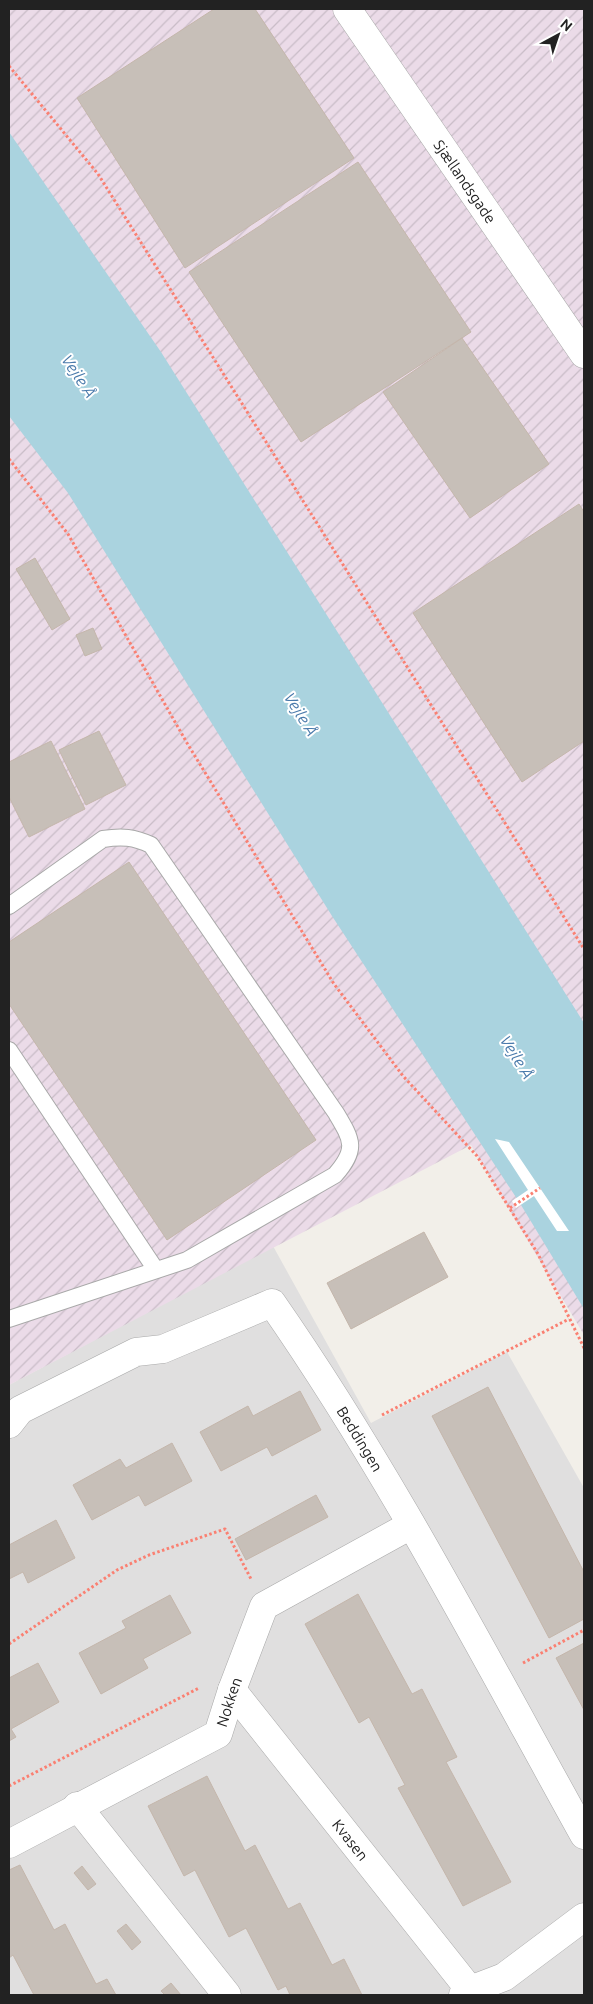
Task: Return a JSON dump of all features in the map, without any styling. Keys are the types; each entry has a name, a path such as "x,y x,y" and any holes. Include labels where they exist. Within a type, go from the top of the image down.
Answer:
{"street":[{"name":"Sjællandsgade","path":"347,9 580,340"},
{"name":"Beddingen","path":"9,1424 20,1410 136,1352 163,1350 272,1303 321,1373 411,1525 584,1835"},
{"path":"264,1606 411,1525"},
{"name":"Nokken","path":"9,1844 77,1806 218,1734 232,1690 264,1606"},
{"name":"Kvasen","path":"232,1690 466,1993 504,1977 584,1917"},
{"path":"77,1806 228,1995"}],"lane":[{"path":"9,906 103,839 121,836 135,838 152,846 336,1113 351,1138 350,1154 335,1175 187,1260 9,1319"},
{"path":"9,1050 156,1270"}],"path":[{"path":"9,66 98,174 584,949"},
{"path":"9,459 68,534 187,743 334,984 403,1076 477,1156 538,1254 584,1348"},
{"path":"510,1208 540,1188"},
{"path":"354,1429 569,1319"},
{"path":"9,1644 117,1570 149,1555 226,1529 264,1606"},
{"path":"496,1677 584,1630"},
{"path":"9,1786 212,1681 232,1690"}],"shaded area":[{"path":"9,9 584,9 584,1335 471,1145 9,1385"},
{"path":"273,1246 371,1423 507,1352 584,1488 584,1995 9,1995 9,1385"}],"water":[{"name":"Vejle Å","path":"9,132 161,352 584,1023 584,1309 521,1205 332,916 68,493 9,416"}],"pier":[{"path":"495,1139 509,1142 569,1231 557,1231 534,1196 516,1208 512,1201 528,1190"}],"building":[{"path":"214,9 255,9 354,158 185,268 77,98"},
{"path":"358,162 471,332 301,442 189,272"},
{"path":"462,338 549,464 470,518 383,392"},
{"path":"579,504 584,512 584,741 522,782 413,613"},
{"path":"35,558 70,619 52,630 16,569"},
{"path":"93,628 102,649 85,656 76,635"},
{"path":"99,731 126,785 86,805 59,750"},
{"path":"51,741 85,809 29,837 9,797 9,762"},
{"path":"129,862 316,1140 167,1240 9,1004 9,942"},
{"path":"424,1232 448,1277 351,1329 327,1283"},
{"path":"488,1387 584,1572 584,1619 549,1638 432,1416"},
{"path":"300,1391 321,1430 272,1456 267,1447 221,1471 200,1432 248,1406 253,1416"},
{"path":"172,1443 192,1481 145,1506 139,1495 92,1520 73,1485 120,1459 126,1468"},
{"path":"316,1495 328,1517 246,1560 235,1539"},
{"path":"56,1520 75,1558 28,1583 23,1572 9,1579 9,1545"},
{"path":"358,1594 412,1694 422,1689 457,1757 446,1762 511,1882 463,1906 398,1788 405,1785 369,1717 359,1723 305,1624"},
{"path":"170,1595 191,1633 143,1659 148,1668 101,1694 79,1653 126,1628 122,1621"},
{"path":"584,1643 584,1710 556,1658"},
{"path":"38,1663 59,1702 11,1729 16,1737 9,1741 9,1678"},
{"path":"207,1776 245,1851 255,1845 288,1909 300,1903 332,1965 344,1959 362,1995 290,1995 286,1986 278,1990 246,1928 229,1937 195,1870 184,1876 148,1806"},
{"path":"20,1865 54,1930 65,1924 96,1984 107,1979 116,1995 34,1995 13,1955 9,1958 9,1870"},
{"path":"82,1866 96,1884 88,1890 74,1873"},
{"path":"126,1924 141,1942 132,1950 117,1931"},
{"path":"171,1983 181,1995 165,1995 161,1991"}]}
